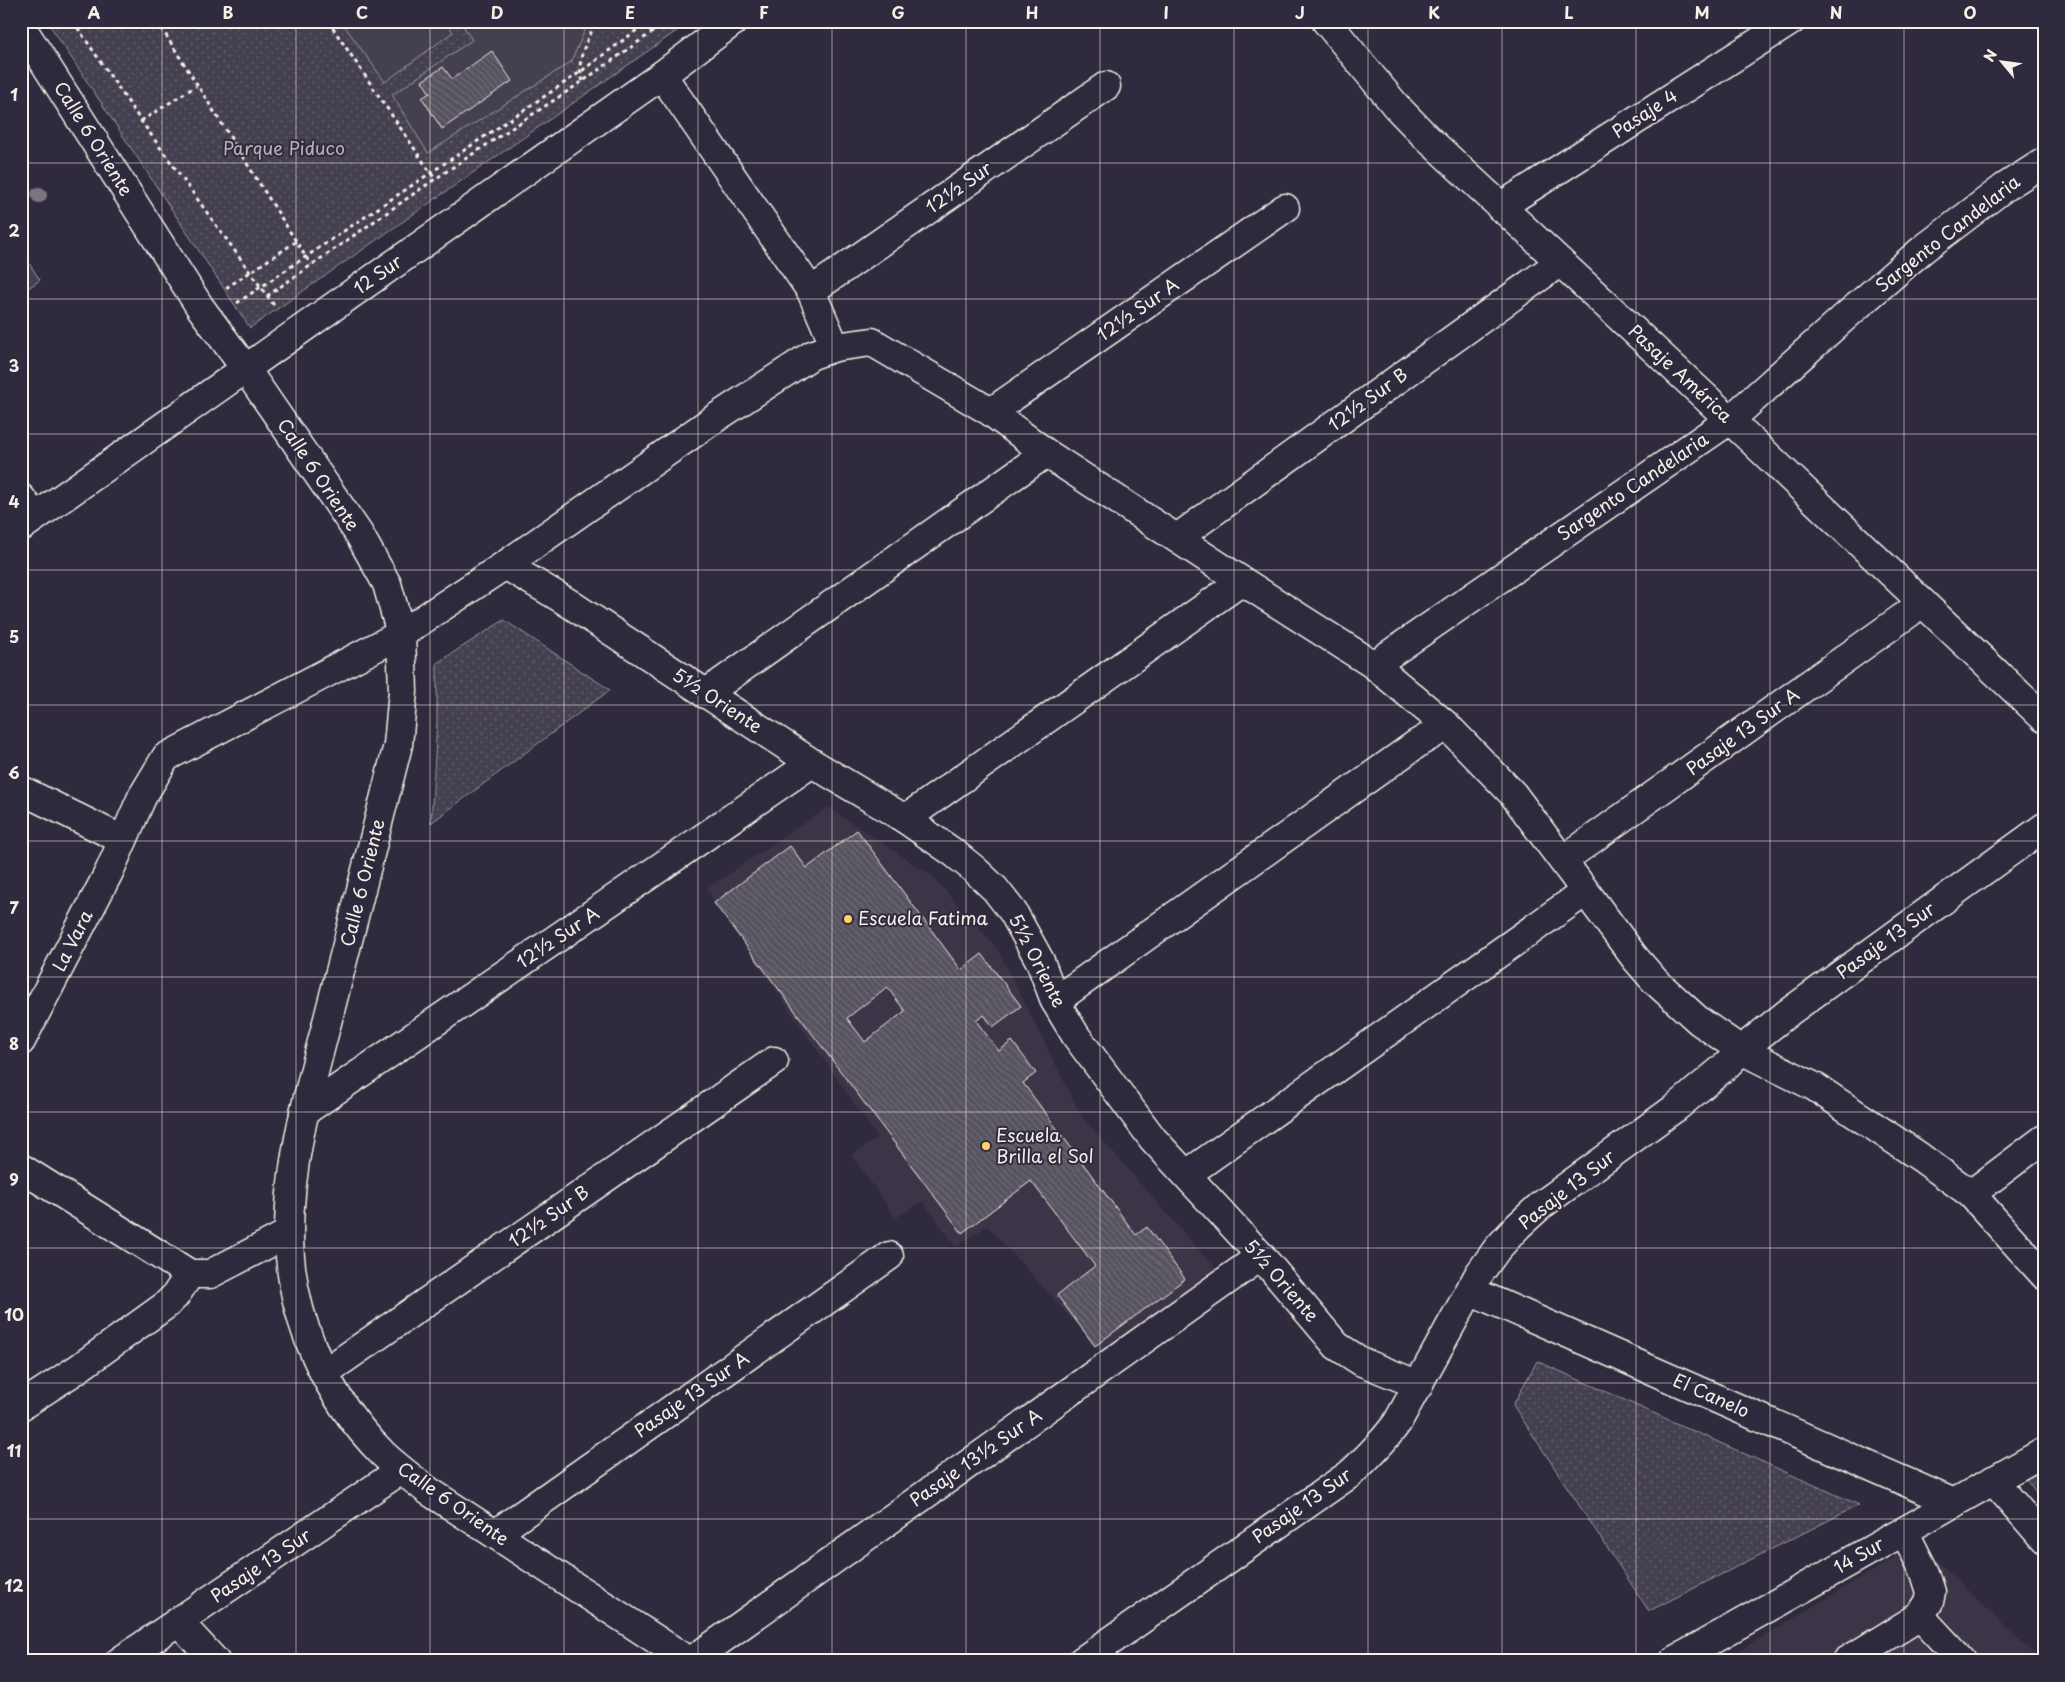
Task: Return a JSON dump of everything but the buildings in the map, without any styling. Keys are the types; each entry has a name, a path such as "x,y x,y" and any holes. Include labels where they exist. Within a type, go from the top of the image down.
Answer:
{"street":[{"name":"12 Sur","path":"26,514 296,333 662,75 734,21"},
{"name":"Pasaje 4","path":"1500,206 1791,21"},
{"name":"Pasaje América","path":"1332,24 1402,112 1559,263 1730,420 2044,718"},
{"name":"Calle 6 Oriente","path":"21,26 205,314 245,368 359,534 387,584 401,634 403,691 398,745 304,1112 293,1178 289,1232 292,1272 300,1311 310,1342 340,1402 368,1438 401,1470 427,1490 690,1661"},
{"path":"662,75 811,291 835,347"},
{"name":"12½ Sur","path":"811,291 1106,86"},
{"name":"Sargento Candelaria","path":"1374,665 1730,420 1772,384 1847,314 1922,250 2005,187 2044,162"},
{"name":"12½ Sur A","path":"990,412 1285,208"},
{"name":"12½ Sur B","path":"1177,538 1559,263"},
{"name":"La Vara","path":"21,1041 109,872 142,797 166,757 401,634 505,565 778,376 812,355 835,347 872,342 990,412 1046,453 1242,582 1374,665 1447,726 1513,794 1635,958 1655,981 1699,1021 1741,1050 1815,1088 1920,1156 1971,1194 2044,1275"},
{"path":"706,694 1046,453"},
{"name":"5½ Oriente","path":"505,565 564,600 812,763 905,819 954,853 995,889 1013,912 1028,937 1056,1001 1081,1042 1153,1139 1261,1256 1338,1346 1362,1362 1418,1384"},
{"path":"905,819 1242,582"},
{"name":"Pasaje 13 Sur A","path":"1563,860 1922,604"},
{"path":"1056,1001 1418,743 1447,726"},
{"name":"12½ Sur A","path":"304,1112 812,763"},
{"path":"21,790 123,840"},
{"name":"Pasaje 13 Sur","path":"1082,1661 1350,1474 1384,1441 1418,1384 1469,1290 1497,1249 1540,1206 1678,1106 1728,1064 1741,1050 1790,1012 2044,827"},
{"path":"1187,1174 1585,892"},
{"name":"12½ Sur B","path":"324,1373 774,1061"},
{"path":"1971,1194 2044,1139"},
{"path":"21,1168 190,1274 210,1274 289,1232"},
{"name":"Pasaje 13 Sur A","path":"495,1534 889,1256"},
{"name":"Pasaje 13½ Sur A","path":"690,1661 1261,1256"},
{"path":"21,1406 76,1370 166,1305 175,1296 190,1274"},
{"name":"El Canelo","path":"1469,1290 1954,1503"},
{"name":"14 Sur","path":"1674,1661 2044,1452"},
{"name":"Pasaje 13 Sur","path":"120,1661 401,1470"},
{"path":"1993,1480 2044,1538"},
{"path":"1847,1661 1920,1616 1929,1602 1931,1592 1925,1573 1904,1531"},
{"path":"1920,1616 1962,1661"},
{"path":"179,1622 215,1661"}],"path":[{"path":"73,21 141,121 259,287 296,333"},
{"path":"157,21 196,86 311,265"},
{"path":"162,28 172,21"},
{"path":"328,21 435,179"},
{"path":"583,81 579,73 582,53 596,21"},
{"path":"205,314 259,287 306,256 579,73 649,21"},
{"path":"267,296 668,21"},
{"path":"141,121 196,86"},
{"path":"205,314 249,272 297,241"}],"shaded area":[{"name":"Escuela Brilla el Sol","path":"828,807 932,876 997,948 1082,1117 1217,1270 1101,1351 987,1226 956,1247 923,1201 896,1218 851,1155 878,1138 706,889"},
{"path":"1919,1543 2041,1661 1722,1661"}],"green space":[{"name":"Parque Piduco","path":"47,21 691,21 250,328"},
{"path":"341,21 445,21 453,32 385,82"},
{"path":"460,21 589,21 571,62 428,153 392,95 472,40"},
{"path":"21,251 40,280 21,293"},
{"path":"504,620 610,690 431,823 437,721 437,663"},
{"path":"1537,1361 1859,1505 1649,1611 1513,1405"},
{"path":"2044,1465 2044,1503 2024,1476"}],"place":[{"name":"Escuela Fatima","path":"848,919"},
{"name":"Escuela Brilla el Sol","path":"986,1146"}]}
